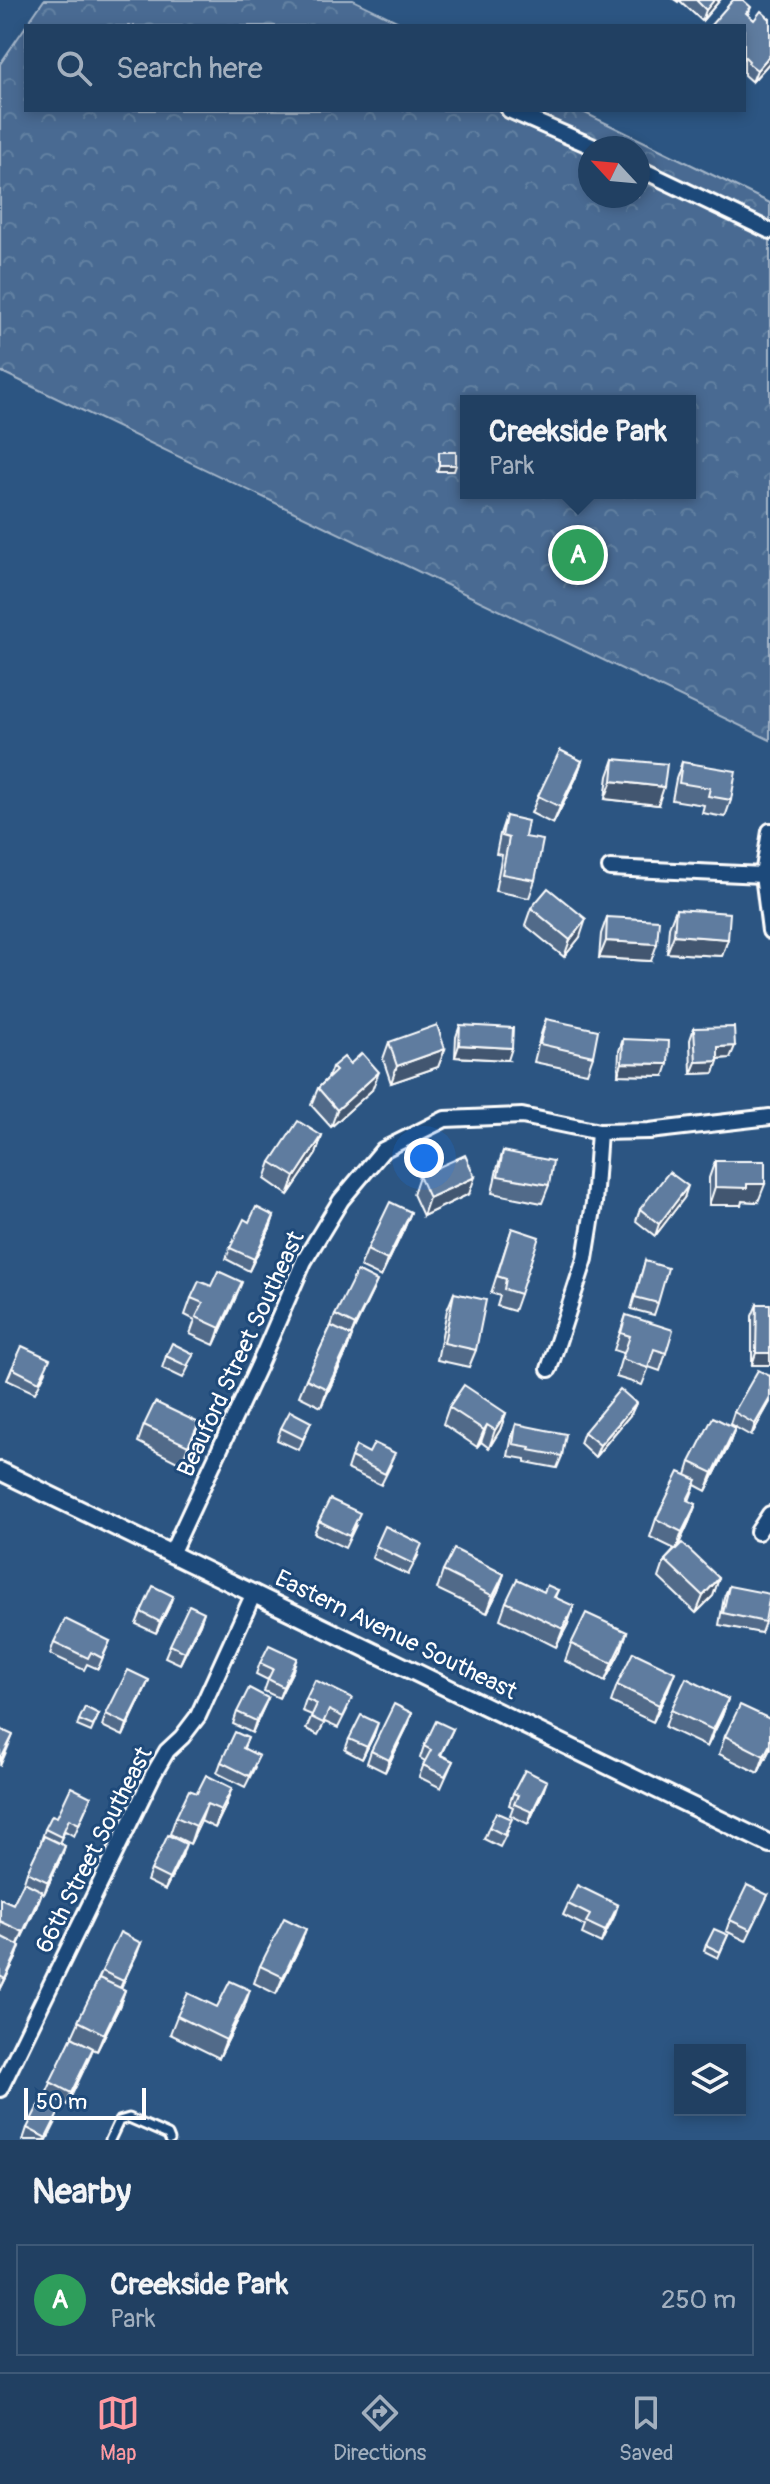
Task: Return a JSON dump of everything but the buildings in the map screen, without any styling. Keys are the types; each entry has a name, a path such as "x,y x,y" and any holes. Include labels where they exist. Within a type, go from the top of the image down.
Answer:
{"street":[{"path":"514,112 578,140"},
{"path":"650,174 770,231"},
{"path":"770,831 763,875 770,931"},
{"path":"610,868 763,875"},
{"name":"Beauford Street Southeast","path":"171,1554 304,1261 341,1200 383,1150 445,1119 522,1116 599,1132 649,1131 770,1117"},
{"path":"549,1369 585,1259 594,1203 599,1132"},
{"name":"Eastern Avenue Southeast","path":"0,1471 770,1844"},
{"path":"758,1532 770,1514"},
{"name":"66th Street Southeast","path":"0,2089 153,1775 167,1751 198,1716 254,1593"}],"lane":[{"path":"110,2140 119,2121 129,2118 168,2135 170,2140"}],"green space":[{"path":"44,0 353,0 403,24 27,24"},
{"path":"24,29 24,112 583,112 632,136 578,136 578,208 650,208 650,145 770,203 770,740 0,371 0,64"}],"place":[{"name":"Creekside Park","path":"578,555"}]}
